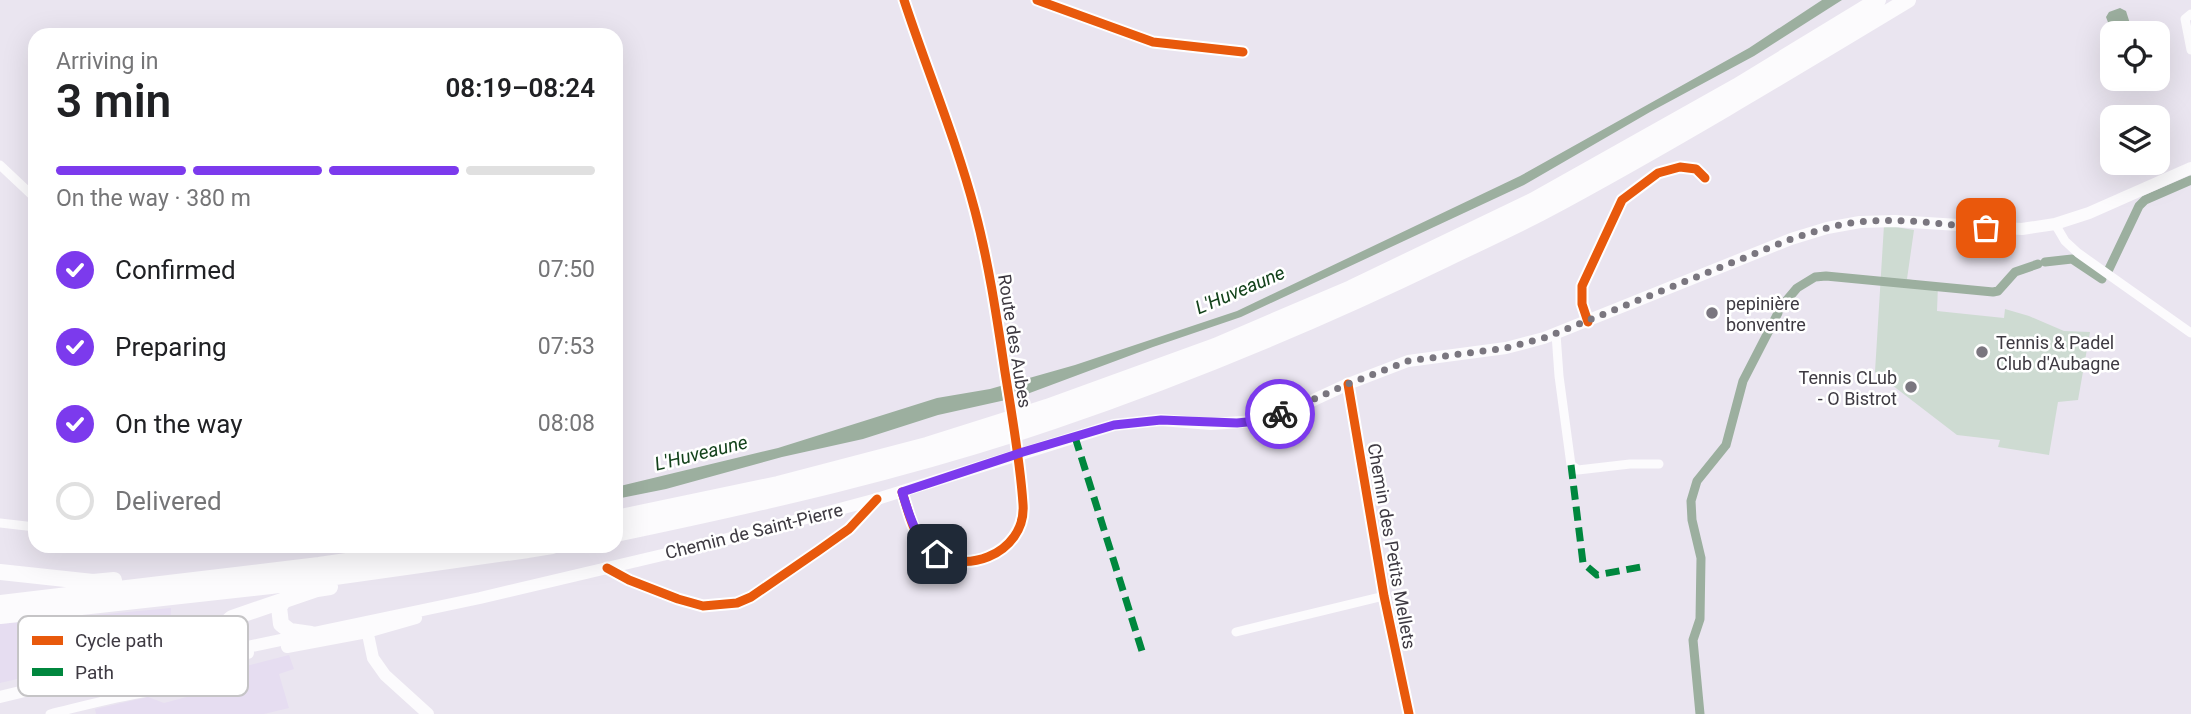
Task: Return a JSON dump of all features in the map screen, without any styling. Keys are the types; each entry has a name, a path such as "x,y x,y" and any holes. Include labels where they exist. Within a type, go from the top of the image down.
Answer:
{"highway":[{"path":"623,517 778,484 927,445 1047,407 1214,346 1351,288 1534,200 1737,86 1878,0"},
{"path":"623,533 783,499 930,460 1055,421 1222,359 1359,301 1539,214 1747,98 1908,0"},
{"path":"0,603 403,553"},
{"path":"0,616 271,586 507,553"},
{"path":"238,616 317,589 512,553"},
{"path":"0,572 93,582 319,565"},
{"path":"284,600 279,607 281,624 290,631 311,634"}],"main road":[{"name":"Route des Aubes","path":"902,492 914,529 926,547 949,560 970,561 995,555 1014,539 1024,516 1002,355 975,211 904,0"},
{"name":"Chemin de Saint-Pierre","path":"248,653 709,544 902,492 1114,425 1161,420 1211,424 1257,421 1408,361 1506,348 1556,334 1791,239 1827,228 1860,222 1895,221 2022,229 2055,224 2089,213 2191,168"},
{"name":"Chemin de Saint-Pierre","path":"248,647 311,634 366,627"},
{"path":"366,627 373,658 385,675 428,714"},
{"path":"0,698 18,694"},
{"path":"0,705 38,696"}],"street":[{"path":"1037,0 1153,42 1243,52"},
{"path":"2188,16 2191,50"},
{"path":"0,165 28,191"},
{"path":"1588,322 1582,304 1582,286 1622,200 1658,173 1680,167 1696,169 1705,178"},
{"path":"2055,224 2065,241 2078,253 2191,333"},
{"path":"1556,334 1571,465 1578,470 1630,464 1659,464"},
{"name":"Chemin des Petits Mellets","path":"1348,384 1384,596 1409,714"},
{"path":"607,568 629,580 703,606 737,603 751,597 829,544 849,529 877,499"},
{"path":"0,523 28,526"},
{"path":"1236,632 1384,596"},
{"path":"50,714 130,696"}],"shaded area":[{"path":"1822,0 1842,0 1754,56 1524,185 1241,317 1019,397 938,415 863,439 623,498 623,485 778,448 937,398 990,389 1075,365 1237,311 1520,176 1749,48"},
{"path":"2120,8 2126,11 2129,21 2108,21 2106,17 2109,12"},
{"name":"Tennis & Padel Club d'Aubagne","path":"1884,225 1914,230 1907,279 1938,285 1937,311 2004,318 2005,309 2064,331 2090,332 2078,400 2058,402 2049,455 1998,447 2000,440 1957,435 1875,372"},
{"path":"171,608 171,616 86,616"},
{"path":"18,622 18,679 0,683 0,624"},
{"path":"289,655 294,669 279,674 289,708 264,714 96,714 95,709 148,697 164,703 190,696 248,696 248,666"}],"waterway":[{"path":"2109,269 2139,206 2145,200 2191,180"},
{"path":"2045,262 2072,259 2102,279"},
{"path":"1781,307 1797,288 1815,277 1993,292 1998,291 2015,272 2038,264"},
{"path":"1700,714 1693,640 1700,619 1701,558 1692,520 1691,501 1697,481 1726,445 1743,381 1778,313"}],"marked path":[{"path":"1075,437 1142,651"},
{"path":"1571,465 1583,563 1597,575 1641,567"}],"cycle path":[{"path":"902,492 911,520 925,545 939,556 955,561 988,557 1014,537 1021,522 1023,504 1016,438 980,231 959,158 904,0"},
{"path":"1037,0 1153,42 1243,52"},
{"path":"1588,322 1582,304 1582,286 1622,200 1658,173 1680,167 1696,169 1705,178"},
{"path":"1348,384 1384,596 1409,714"},
{"path":"607,568 629,580 703,606 737,603 751,597 849,529 877,499"}],"way so far":[{"path":"1280,414 1408,361 1506,348 1544,338 1791,239 1827,228 1860,222 1895,221 1986,228"}],"place":[{"name":"pepinière bonventre","path":"1712,313"},
{"name":"Tennis & Padel Club d'Aubagne","path":"1982,352"},
{"name":"Tennis CLub - O Bistrot","path":"1911,387"}],"route":[{"path":"937,554 926,547 914,529 902,492 1114,425 1161,420 1237,423 1257,421 1280,414"}],"water label":[{"name":"L'Huveaune","path":"1240,290"},
{"name":"L'Huveaune","path":"701,453"}]}
